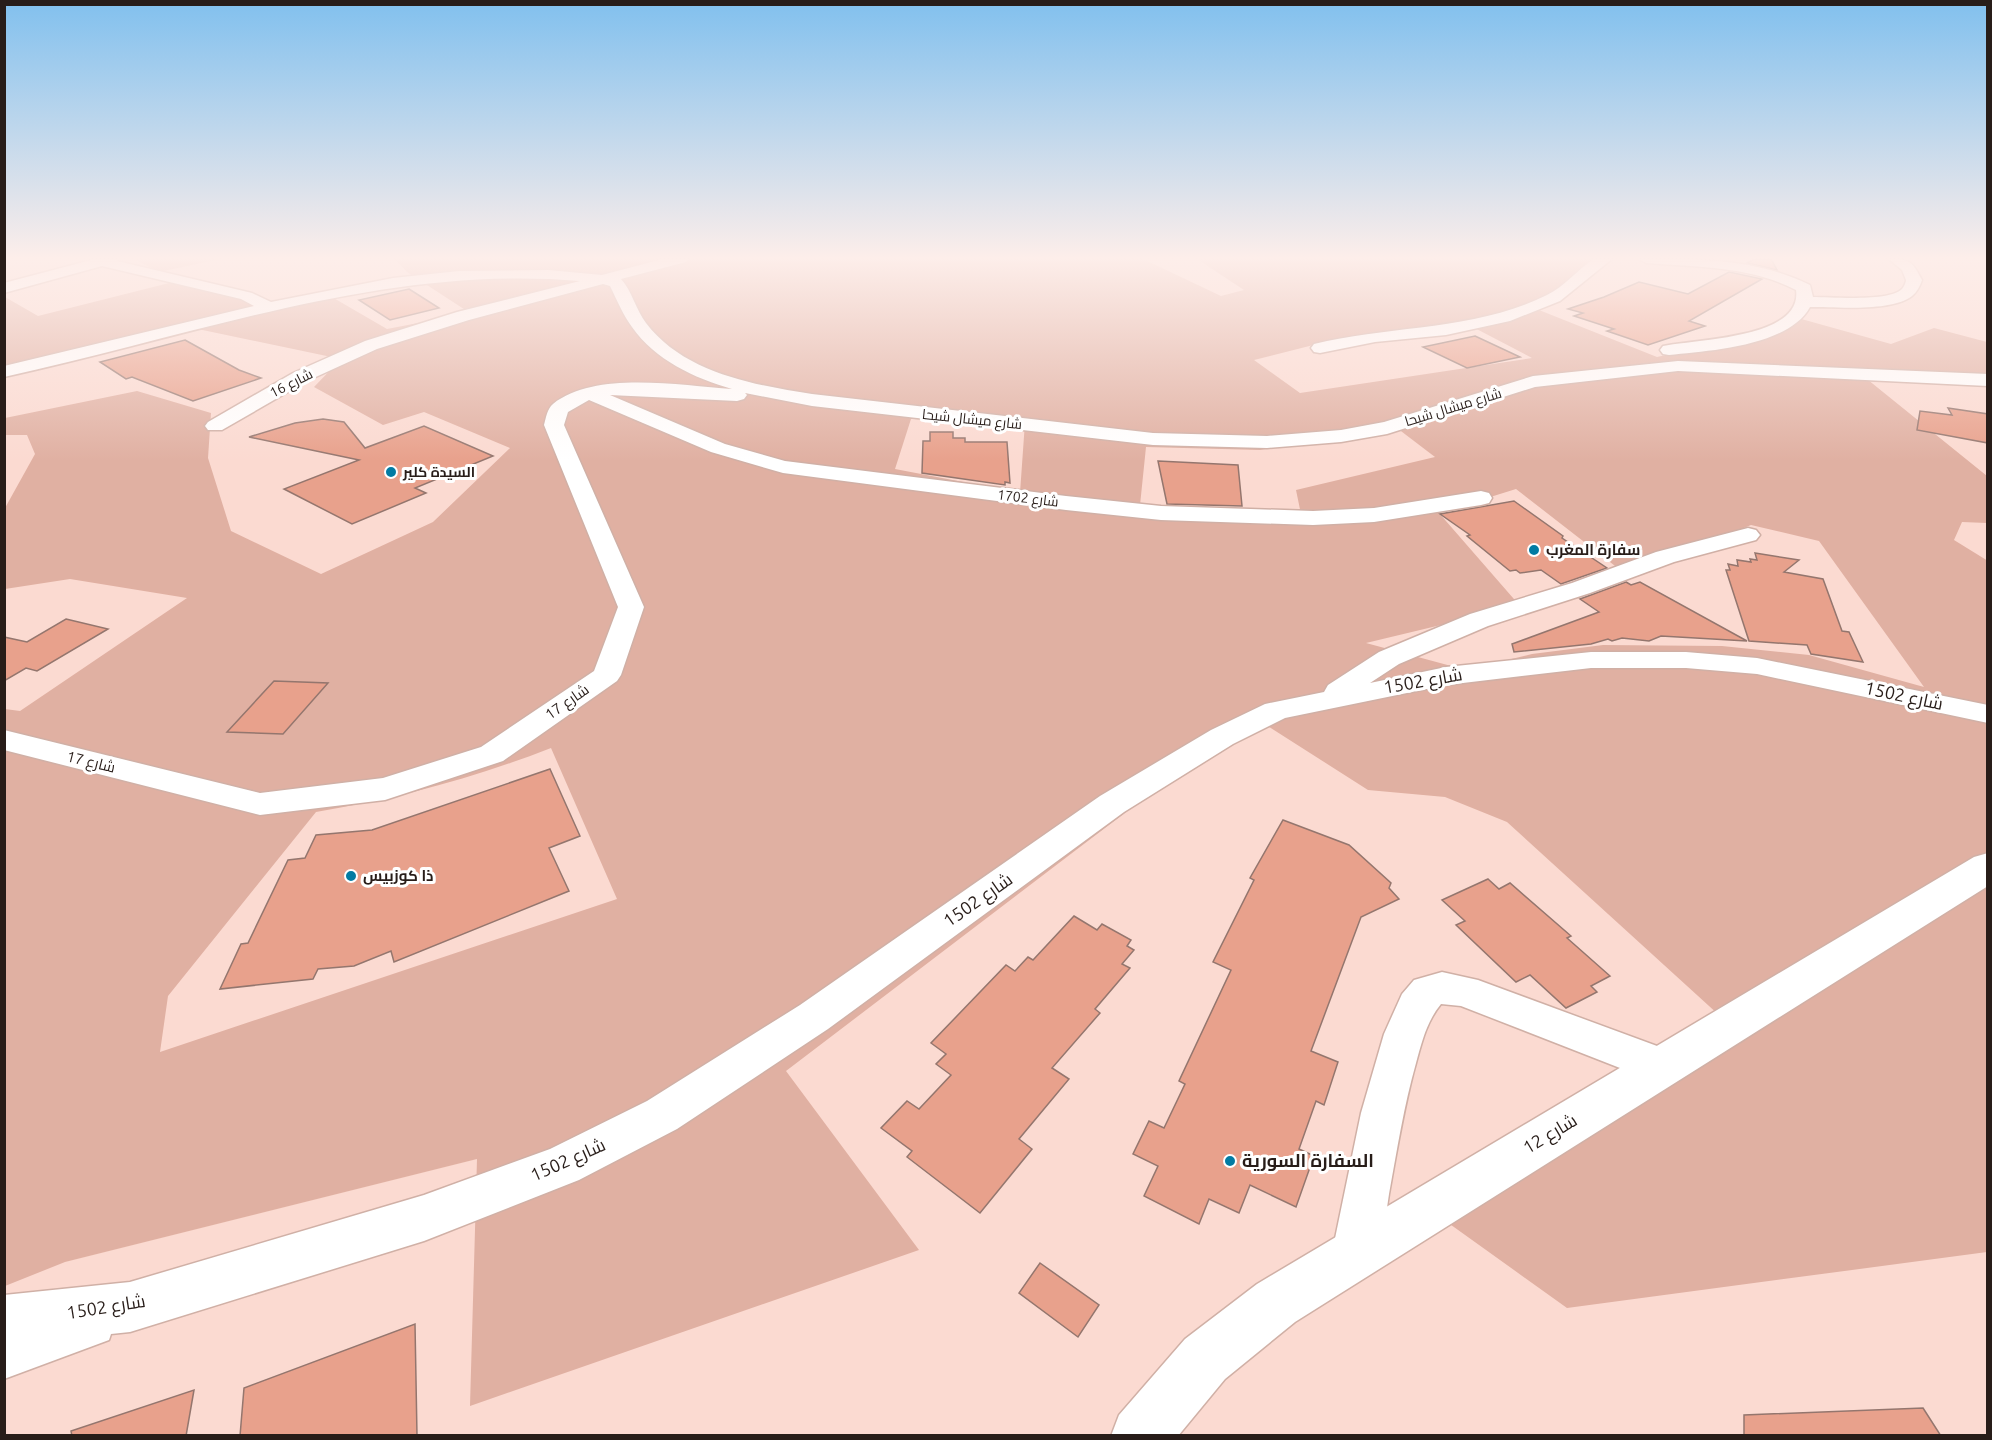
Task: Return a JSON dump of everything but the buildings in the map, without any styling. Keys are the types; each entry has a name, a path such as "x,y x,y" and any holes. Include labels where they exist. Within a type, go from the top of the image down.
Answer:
{"main road":[{"name":"شارع 12","path":"1140,1436 1205,1359 1276,1303 1988,867"}],"street":[{"path":"4,372 187,326"},
{"name":"شارع 16","path":"215,426 300,376 371,345 431,326"},
{"name":"شارع ميشال شيحا","path":"640,326 659,347 696,370 764,392 812,400 1153,439 1267,442 1332,438 1387,428 1533,382 1678,366 1988,380"},
{"path":"1320,348 1375,337 1463,326"},
{"path":"1533,382 1545,373 1561,367 1609,358 1712,345 1752,336 1780,326"},
{"name":"شارع 17","path":"4,740 260,804 386,789 492,754 607,675 631,607 554,425 559,409 588,393 616,388 812,400"},
{"name":"شارع 1702","path":"588,393 718,448 783,467 1066,503 1220,516 1313,518 1374,515 1481,498"},
{"path":"1324,700 1389,657 1479,620 1581,588 1665,557 1748,535"},
{"name":"شارع 1502","path":"4,1320 130,1307 424,1218 563,1165 662,1115 814,1017 1112,804 1222,737 1276,711 1446,676 1591,660 1686,660 1757,666 1988,714"},
{"path":"1356,1253 1391,1071 1416,1006 1427,992 1442,987 1464,991 1661,1066"},
{"path":"4,1354 130,1307"}],"shaded area":[{"path":"5,326 382,326 387,329 402,326 1449,326 1333,340 1254,360 1300,393 1532,358 1471,326 1580,326 1657,357 1743,338 1780,326 1827,326 1891,344 1934,328 1987,342 1987,377 1857,371 1987,476 1987,523 1962,522 1954,540 1988,561 1987,1252 1567,1308 1426,1207 1720,1016 1507,822 1445,797 1368,790 1252,716 786,1071 919,1250 470,1406 477,1159 65,1262 5,1286 5,709 20,711 187,598 70,579 5,589 5,508 35,454 27,435 5,435 5,418 137,391 211,413 208,458 231,531 321,574 433,522 510,448 424,412 383,425 314,387 341,359 193,328 5,365","holes":["911,419 1025,422 1020,493 895,469","1393,425 1435,457 1296,490 1302,519 1139,515 1146,447 1260,450","1516,489 1628,576 1751,525 1819,541 1924,687 1809,655 1722,646 1603,645 1532,654 1466,670 1366,643 1520,606 1439,513","551,748 617,899 160,1052 168,996 316,812 406,794 493,769"]}],"place":[{"name":"السيدة كلير","path":"391,472"},
{"name":"سفارة المغرب","path":"1534,550"},
{"name":"ذا كوزبيس","path":"351,876"},
{"name":"السفارة السورية","path":"1230,1161"}]}
